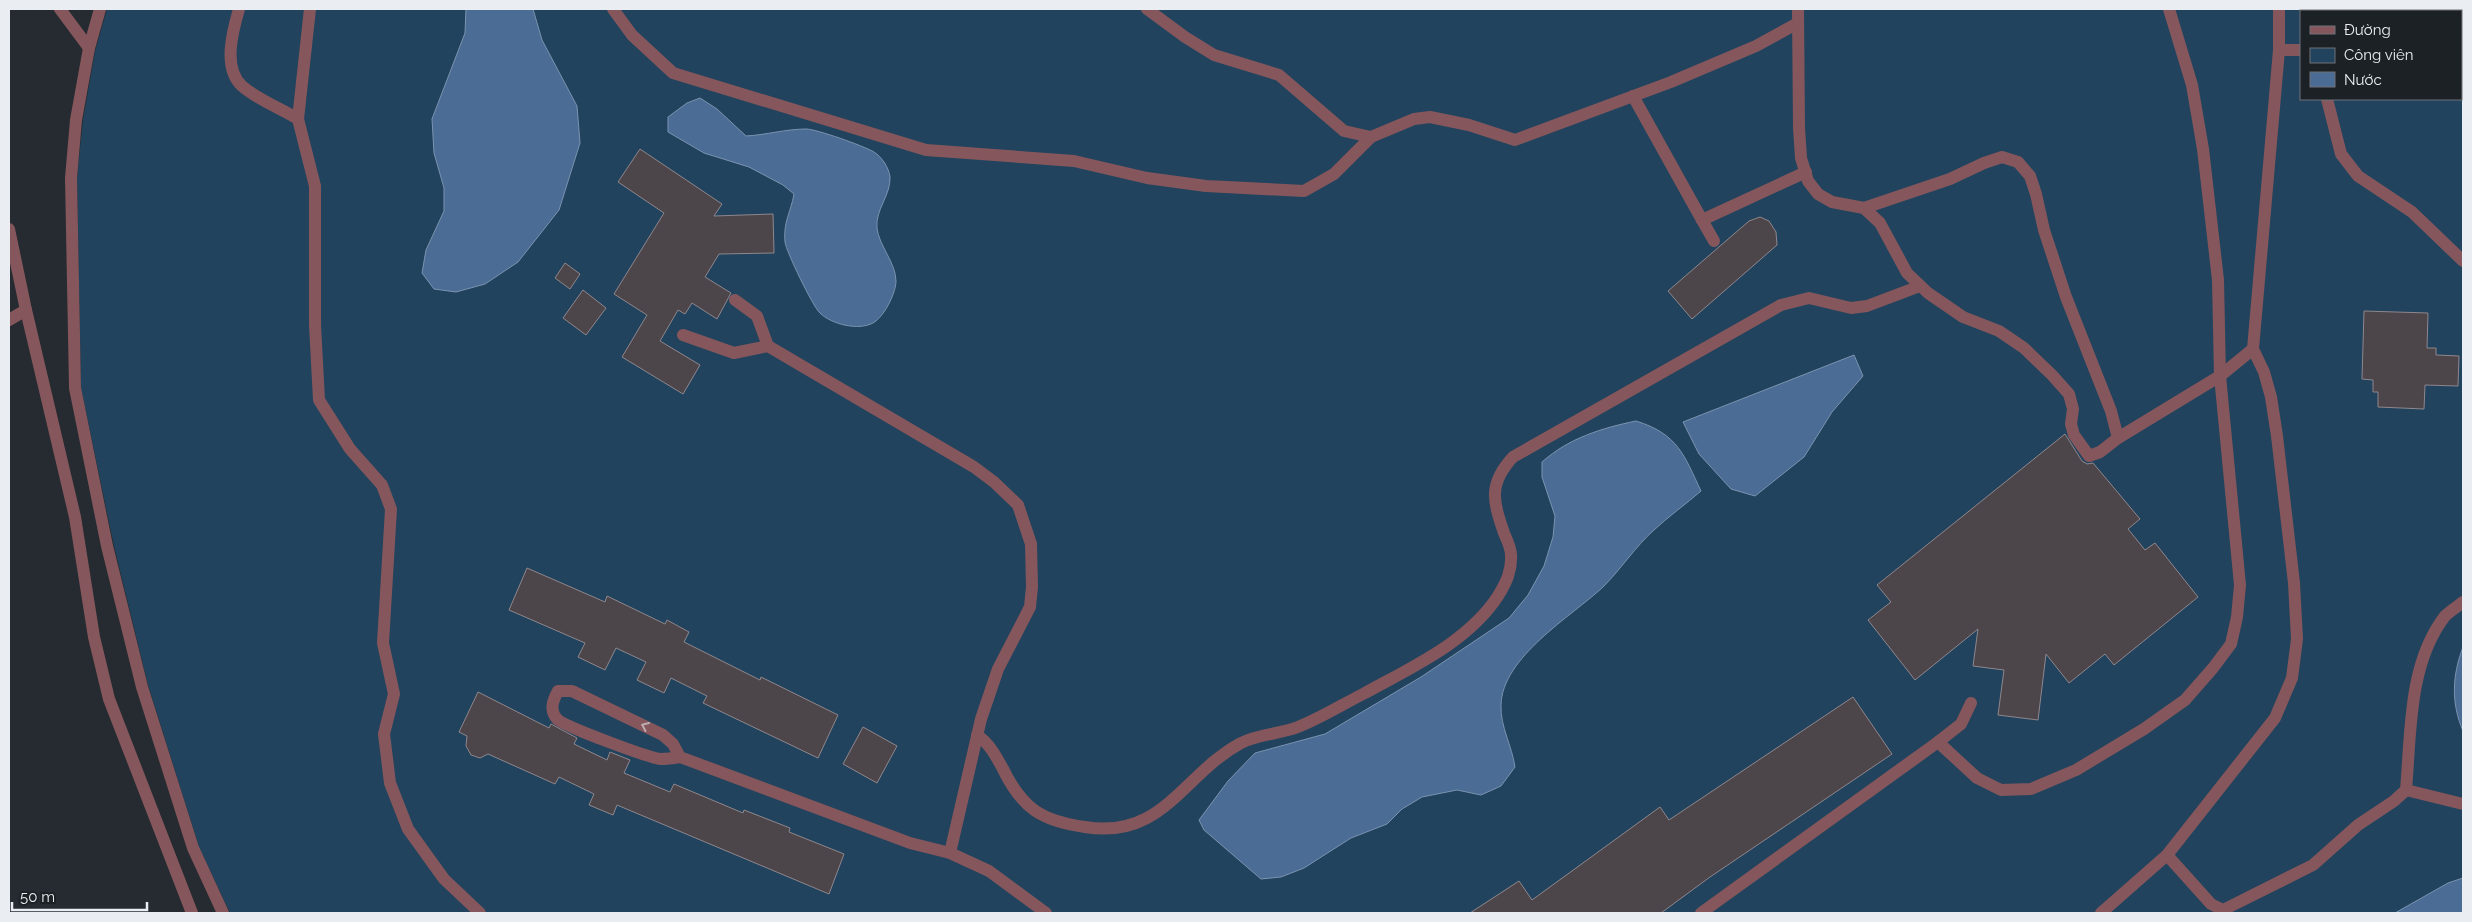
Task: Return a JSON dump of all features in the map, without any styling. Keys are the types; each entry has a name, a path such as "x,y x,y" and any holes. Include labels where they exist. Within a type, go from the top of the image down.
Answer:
{"street":[{"path":"60,9 89,48"},
{"path":"100,9 89,48 76,120 71,178 75,388 107,546 142,687 193,848 223,913"},
{"path":"239,9 230,40 231,64 240,84 298,119"},
{"path":"310,9 298,119 315,186 315,325 319,400 350,449 382,484 390,509 383,642 394,694 384,734 390,783 408,829 444,879 480,913"},
{"path":"613,9 632,35 673,73 926,150 1074,161 1147,178 1206,186 1304,191 1334,174 1371,137 1414,119 1430,117 1469,125 1515,140 1633,96 1756,46 1798,23"},
{"path":"1147,9 1185,37 1214,55 1279,75 1344,131 1371,137"},
{"path":"1798,9 1799,128 1801,158 1808,181 1818,194 1832,202 1864,208 1950,180 2002,157 2018,162 2030,176 2044,230 2066,297 2111,411 2118,438"},
{"path":"1938,742 1977,778 2001,790 2031,788 2076,770 2144,729 2184,700 2213,668 2231,644 2237,618 2240,585 2220,376 2218,280 2203,149 2192,85 2169,9"},
{"path":"2102,913 2167,856 2275,718 2292,678 2297,639 2294,592 2277,436 2271,397 2264,372 2253,349 2279,50 2279,9"},
{"path":"2279,50 2300,50"},
{"path":"1633,96 1714,240"},
{"path":"2328,100 2341,154 2358,176 2412,212 2463,261"},
{"path":"1702,220 1806,172"},
{"path":"1864,208 1880,223 1907,273 1920,286 1963,317 1999,331 2024,348 2052,375 2068,394 2074,435 2088,456 2100,452 2118,438 2220,376 2253,349"},
{"path":"9,229 26,310 75,517 94,637 110,699 192,913"},
{"path":"977,735 985,740 1011,786 1022,801 1044,818 1085,828 1117,829 1132,826 1161,810 1222,754 1250,739 1298,727 1326,714 1424,661 1469,629 1497,598 1508,578 1511,553 1495,504 1494,492 1504,467 1513,457 1781,306 1809,298 1852,308 1866,306 1920,286"},
{"path":"735,300 757,316 768,346 974,467 994,482 1018,505 1031,544 1033,568 1030,606 998,669 977,735 950,853"},
{"path":"9,320 26,310"},
{"path":"683,335 734,353 768,346"},
{"path":"2167,856 2211,904 2223,912 2313,865 2358,826 2394,801 2406,790 2414,698 2426,651 2446,616 2463,602"},
{"path":"680,757 673,744 663,735 572,691 558,691 552,701 554,713 558,720 572,728 660,759 680,757 910,843 950,853 989,871 1046,913"},
{"path":"1701,913 1938,742 1961,724 1971,703"},
{"path":"2406,790 2463,804"}],"green space":[{"path":"107,9 2463,9 2463,913 230,913 199,847 148,685 114,546 81,388 77,178 83,120 95,51"}],"water":[{"path":"466,9 533,9 542,40 577,106 580,143 559,210 518,262 485,284 456,292 434,289 422,273 426,250 444,211 444,188 434,153 432,119 465,33"},
{"path":"700,98 717,109 746,136 791,130 811,130 874,152 887,166 890,184 878,215 877,228 878,235 893,268 896,281 889,304 877,320 867,325 845,325 825,317 817,309 795,267 785,242 786,223 794,194 783,185 749,167 704,153 668,132 668,117 687,103"},
{"path":"1854,355 1863,376 1832,412 1804,457 1755,496 1731,489 1699,454 1683,422"},
{"path":"1636,421 1650,426 1671,439 1684,456 1701,491 1647,537 1603,587 1557,624 1526,654 1513,670 1504,687 1501,713 1515,767 1501,786 1481,795 1457,790 1422,797 1402,809 1387,824 1351,838 1304,868 1281,877 1261,879 1204,830 1199,820 1228,781 1255,753 1325,734 1421,677 1509,618 1528,595 1544,566 1553,537 1555,516 1542,477 1542,462 1563,446 1586,435"},
{"path":"2463,647 2463,731 2456,710 2454,689 2459,658"},
{"path":"2463,878 2463,913 2395,913 2448,883"}],"building":[{"path":"640,149 722,204 714,216 773,214 774,253 719,254 705,277 731,293 717,319 692,303 685,314 678,310 660,341 700,365 683,394 622,357 647,315 614,294 664,213 618,182"},
{"path":"1760,217 1769,221 1776,232 1777,245 1692,319 1668,291 1749,221"},
{"path":"565,263 580,274 570,289 555,278"},
{"path":"583,290 606,308 586,335 563,318"},
{"path":"2364,311 2428,313 2427,348 2436,348 2436,355 2459,356 2458,386 2425,385 2424,409 2378,407 2378,392 2373,392 2373,380 2362,379"},
{"path":"2065,434 2082,461 2087,464 2093,463 2140,519 2128,529 2145,550 2155,543 2198,597 2114,665 2105,654 2069,683 2046,654 2038,720 1998,715 2004,670 1973,666 1978,629 1915,680 1868,620 1891,602 1877,585"},
{"path":"527,568 605,602 607,596 665,624 667,620 689,632 684,642 760,680 761,677 838,715 818,758 703,703 707,696 671,678 664,693 637,680 646,662 616,648 605,670 578,657 585,643 509,610"},
{"path":"478,692 549,728 551,724 577,738 574,744 607,760 610,752 630,760 624,773 670,792 674,784 743,813 744,810 790,828 789,832 844,854 829,894 617,805 613,815 589,805 594,794 559,777 555,784 488,754 480,758 471,755 466,746 467,736 459,732"},
{"path":"1853,697 1892,754 1710,877 1661,913 1470,913 1519,881 1532,900 1660,807 1669,820"},
{"path":"863,727 897,746 877,783 843,764"}]}
